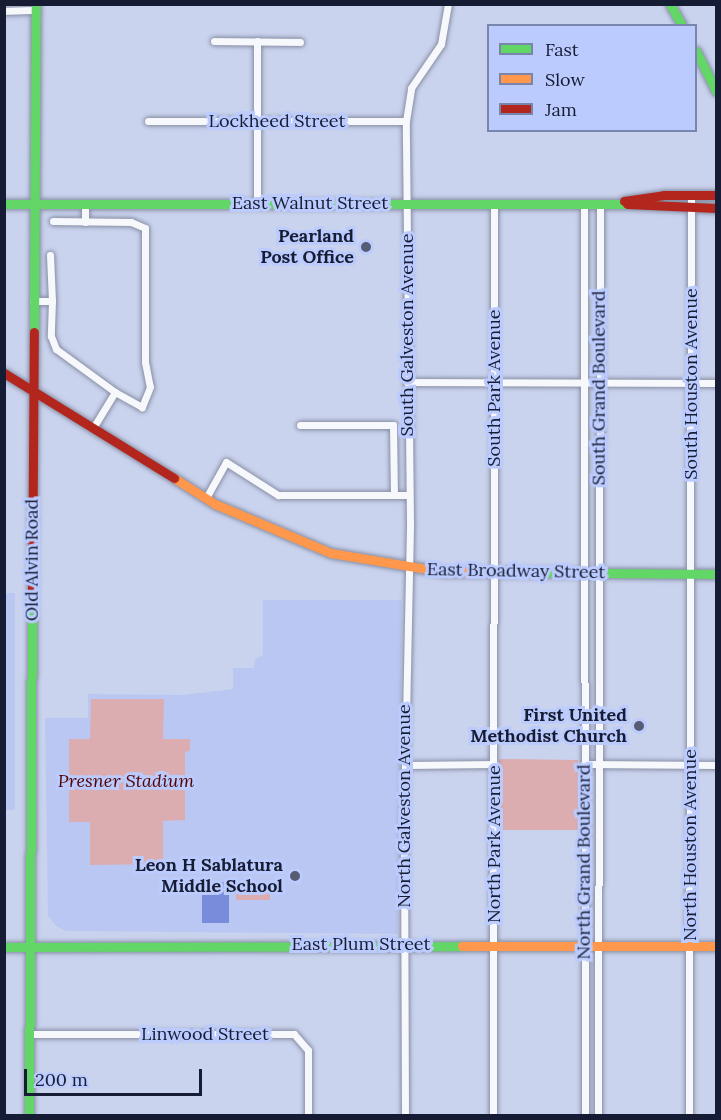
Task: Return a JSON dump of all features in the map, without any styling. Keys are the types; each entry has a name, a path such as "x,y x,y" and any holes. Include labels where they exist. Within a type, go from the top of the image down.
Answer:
{"street":[{"name":"South Galveston Avenue","path":"410,568 406,382 406,121 411,88 444,36 448,4"},
{"path":"670,4 680,24"},
{"path":"4,10 36,7"},
{"name":"Old Alvin Road","path":"29,1116 36,7"},
{"path":"213,41 300,42"},
{"path":"256,204 257,41"},
{"path":"697,53 717,91"},
{"name":"Lockheed Street","path":"148,122 406,121"},
{"name":"East Walnut Street","path":"615,203 691,195 717,195"},
{"name":"South Houston Avenue","path":"691,195 691,574"},
{"name":"South Park Avenue","path":"494,203 494,573"},
{"name":"South Grand Boulevard","path":"584,203 584,573"},
{"name":"South Grand Boulevard","path":"597,573 600,203"},
{"name":"East Walnut Street","path":"4,204 615,203 717,208"},
{"path":"85,204 85,222"},
{"path":"50,255 52,343 115,392 142,407 150,387 146,362 144,228 131,222 53,221"},
{"path":"33,300 51,301"},
{"name":"East Broadway Street","path":"4,373 206,498 308,545 366,561 410,568 494,573 717,574"},
{"path":"406,382 717,383"},
{"path":"93,428 115,392"},
{"path":"300,425 393,425 394,495"},
{"path":"206,498 226,462 278,495 409,495"},
{"name":"North Galveston Avenue","path":"405,1116 405,765 410,568"},
{"name":"North Park Avenue","path":"493,1116 494,573"},
{"name":"North Grand Boulevard","path":"584,573 585,1116"},
{"name":"North Grand Boulevard","path":"597,573 598,1116"},
{"name":"North Houston Avenue","path":"689,1116 691,574"},
{"path":"405,765 494,764"},
{"path":"584,764 717,765"},
{"name":"East Plum Street","path":"4,947 404,944 717,946"},
{"name":"Linwood Street","path":"29,1034 294,1034 308,1050 308,1116"}],"shaded area":[{"path":"4,593 15,593 15,810 4,810"},
{"path":"263,600 402,600 398,934 66,931 56,926 48,916 45,718 88,718 88,694 183,695 233,689 233,668 254,668 255,659 263,655"}],"green space":[{"name":"Presner Stadium","path":"91,699 164,699 163,739 190,739 190,751 185,752 185,820 163,821 163,864 90,865 90,822 69,822 69,739 90,739"},
{"path":"499,759 578,760 578,830 500,830"},
{"path":"236,884 270,884 270,900 236,900"}],"water":[{"path":"202,882 229,882 229,923 202,923"}],"traffic: fast":[{"path":"34,332 36,4"},
{"path":"670,4 681,24"},
{"path":"697,53 716,91"},
{"path":"4,204 627,204"},
{"path":"498,572 716,574"},
{"path":"29,1116 32,600"},
{"path":"4,947 462,946"}],"traffic: slow":[{"path":"174,478 215,504 331,553 445,572 498,572"},
{"path":"462,946 716,946"}],"traffic: jam":[{"path":"624,201 664,195 716,195"},
{"path":"627,204 716,208"},
{"path":"32,600 34,332"},
{"path":"4,373 174,478"}],"place":[{"name":"Pearland Post Office","path":"366,247"},
{"name":"First United Methodist Church","path":"639,726"},
{"name":"Leon H Sablatura Middle School","path":"295,876"}]}
